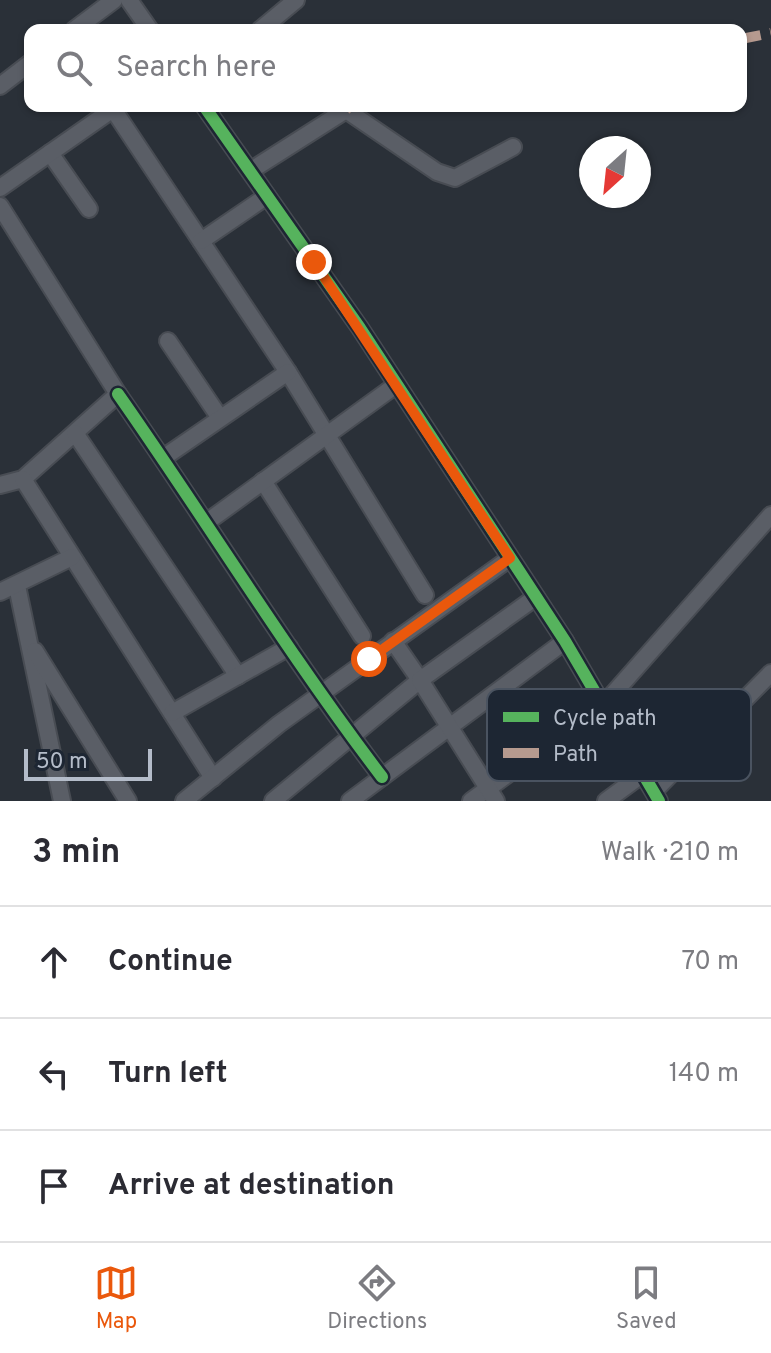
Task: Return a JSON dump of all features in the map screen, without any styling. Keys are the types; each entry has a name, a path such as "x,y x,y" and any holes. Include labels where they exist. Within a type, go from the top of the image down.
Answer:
{"street":[{"path":"82,24 114,0"},
{"path":"129,0 146,24"},
{"path":"267,24 296,0"},
{"path":"0,86 24,68"},
{"path":"0,188 105,112"},
{"path":"115,112 328,434 425,595"},
{"path":"208,112 396,385 596,689"},
{"path":"250,171 343,112"},
{"path":"349,112 437,172 455,178 513,147"},
{"path":"50,153 89,209"},
{"path":"201,241 267,196"},
{"path":"0,206 118,394 320,694 382,777"},
{"path":"168,341 220,418"},
{"path":"163,458 288,372"},
{"path":"207,522 396,385"},
{"path":"0,485 23,479 118,394"},
{"path":"75,433 238,676"},
{"path":"23,479 213,778"},
{"path":"263,481 362,636"},
{"path":"617,689 771,515"},
{"path":"0,592 72,557"},
{"path":"184,801 320,694 510,558"},
{"path":"17,586 62,801"},
{"path":"273,801 420,680 536,597"},
{"path":"28,639 128,801"},
{"path":"393,641 492,795"},
{"path":"499,689 565,641"},
{"path":"172,713 289,647"},
{"path":"751,694 771,673"},
{"path":"355,800 487,698"},
{"path":"471,801 492,795 509,781"},
{"path":"606,801 633,781"},
{"path":"656,796 670,781"}],"marked path":[{"path":"747,38 771,33"}],"cycle path":[{"path":"208,112 360,328 593,689"},
{"path":"118,394 314,683 382,777"},
{"path":"647,781 659,801"}],"route":[{"path":"314,262 510,558 369,659"}]}
